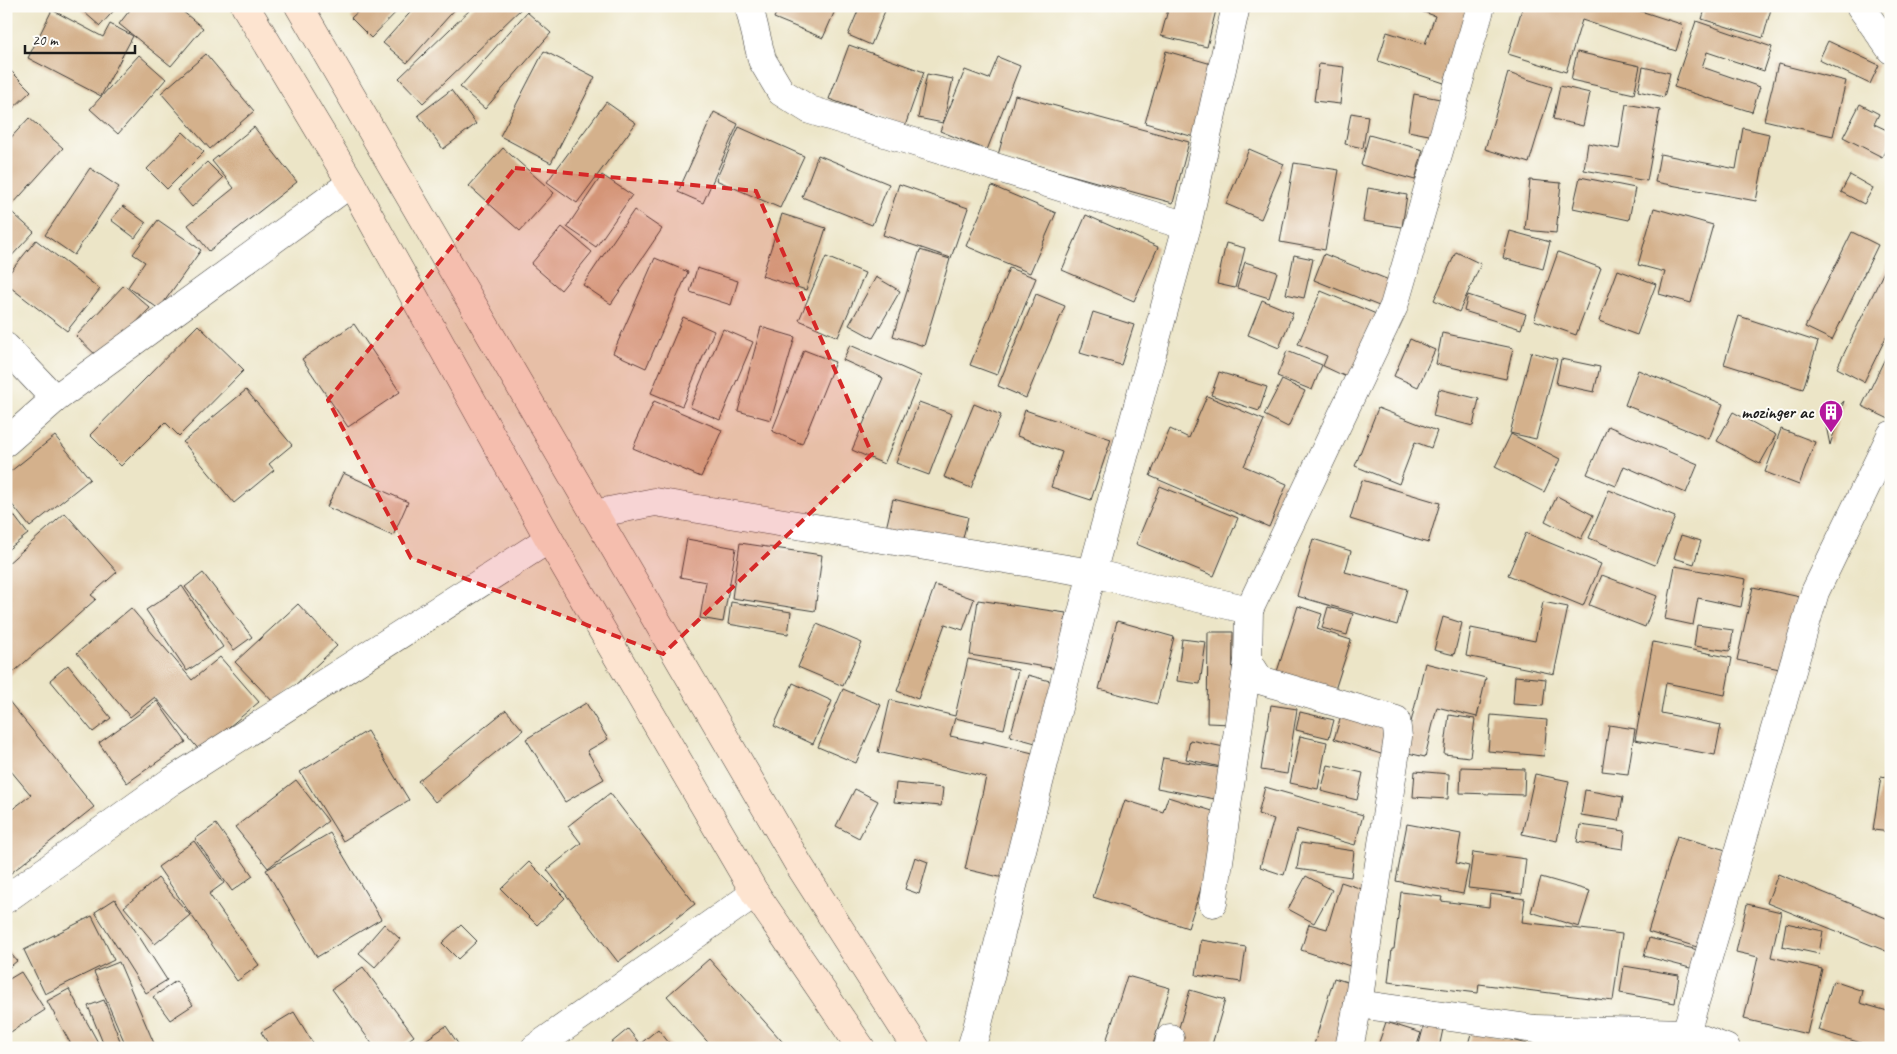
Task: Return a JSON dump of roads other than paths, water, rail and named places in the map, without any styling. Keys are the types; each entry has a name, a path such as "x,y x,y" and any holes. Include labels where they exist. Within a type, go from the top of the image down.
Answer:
{"main road":[{"path":"245,6 351,183 549,539 756,894 861,1048"},
{"path":"299,6 799,865 916,1048"}],"street":[{"path":"749,6 762,60 781,92 810,110 1187,226"},
{"path":"971,1048 1092,573 1187,226 1236,6"},
{"path":"1213,903 1248,662 1249,610 1394,306 1481,6"},
{"path":"1860,6 1891,50"},
{"path":"6,442 56,399 351,183"},
{"path":"6,347 56,399"},
{"path":"1686,1033 1815,592 1891,435"},
{"path":"594,514 655,502 1092,573 1249,610"},
{"path":"6,899 170,782 549,539"},
{"path":"1248,662 1260,680 1396,720 1398,737 1358,1004 1349,1048"},
{"path":"535,1048 756,894"},
{"path":"1358,1004 1535,1029 1686,1033 1726,1048"}],"place":[{"name":"mozinger ac","path":"1831,433"}]}
